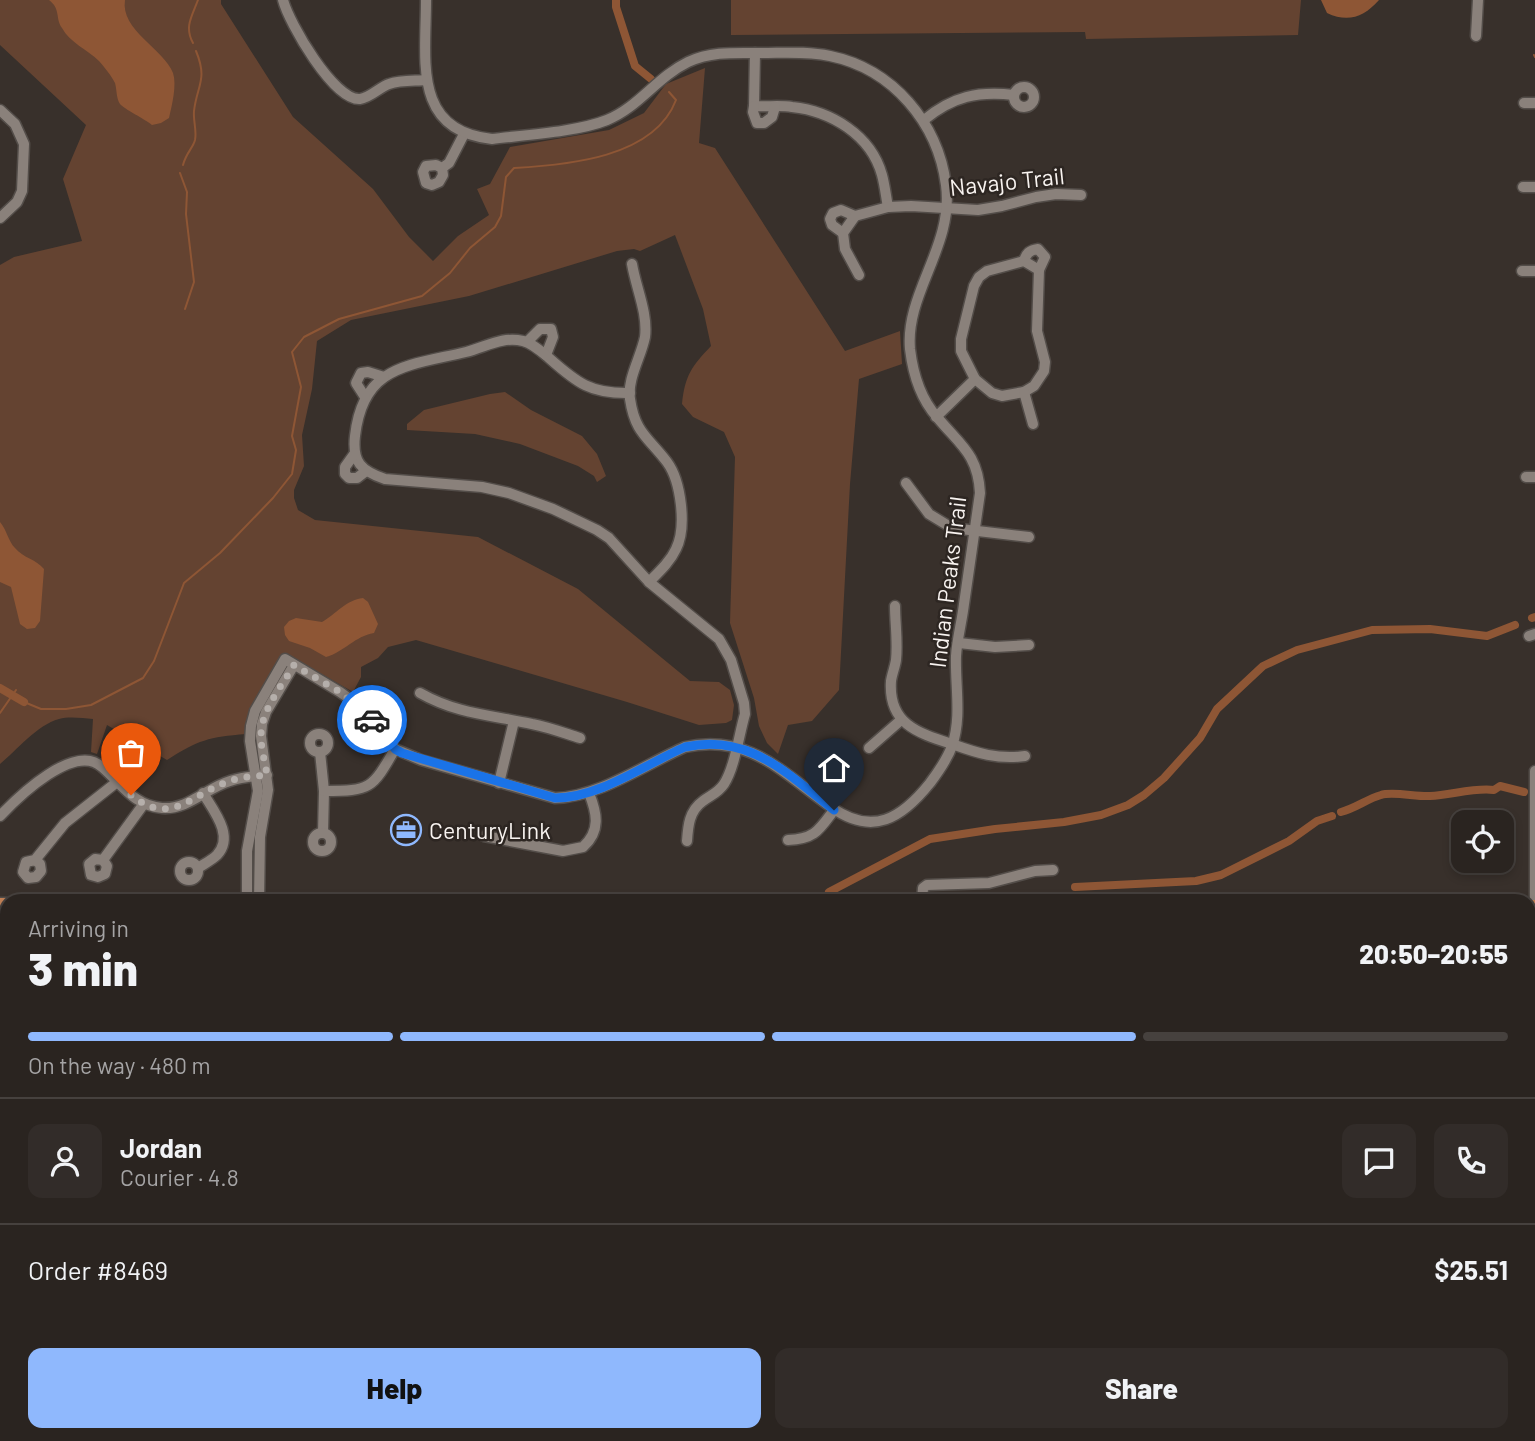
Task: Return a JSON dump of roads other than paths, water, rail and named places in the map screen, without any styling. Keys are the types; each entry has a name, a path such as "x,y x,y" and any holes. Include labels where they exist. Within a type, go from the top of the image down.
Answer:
{"street":[{"path":"283,0 306,47 330,80 350,97 363,99 390,84 426,80"},
{"path":"426,0 426,80 435,109 444,121 464,134 449,163 442,168"},
{"path":"1476,36 1478,0"},
{"name":"Indian Peaks Trail","path":"262,776 262,724 289,662 358,705 395,749 421,760 555,798 571,798 589,793 685,747 699,744 736,746 773,762 834,810 864,821 876,821 898,815 908,808 943,765 952,744 957,719 956,654 980,493 976,467 963,445 924,400 916,382 910,345 914,312 937,253 946,209 944,170 924,120 897,90 857,64 807,53 724,53 689,61 659,81 638,103 597,124 492,139 464,134"},
{"path":"755,53 753,113 757,122 764,122 772,117 775,107"},
{"path":"924,120 946,104 976,94 989,92 1014,95"},
{"path":"754,106 788,106 821,113 844,125 858,136 878,165 888,207"},
{"path":"0,110 15,124 24,144 22,191 9,212 0,218"},
{"name":"Navajo Trail","path":"859,275 845,249 843,233 831,225 833,213 841,210 855,216 888,207 978,210 1056,194 1081,195"},
{"path":"843,233 855,216"},
{"path":"1024,261 1039,270 1041,281 1037,331 1045,362 1044,371 1034,386 1024,392 1002,396 992,393 975,379 961,351 961,339 974,286 979,277 987,271 1024,261"},
{"path":"632,264 646,325 630,393 633,413 639,429 672,471 681,500 678,546 649,582"},
{"path":"1522,271 1535,271"},
{"path":"527,342 540,329 551,329 553,337 546,355"},
{"path":"630,393 610,393 585,386 527,342 509,339 496,341 469,351 403,367 384,377 365,397 356,424 355,458 366,471 385,479 482,487 553,509 597,530 609,538 649,582 710,630 731,660 745,713 726,781 717,793 694,810 688,822 687,841"},
{"path":"365,397 356,383 360,373 368,372 384,377"},
{"path":"936,417 975,379"},
{"path":"1024,392 1033,424"},
{"path":"355,453 345,467 345,474 349,478 357,478 366,471"},
{"path":"906,484 924,509 939,522 952,528 1029,537"},
{"path":"895,606 896,660 891,680 892,694 901,720 917,732 991,757 1006,759 1026,756"},
{"path":"958,643 995,647 1029,645"},
{"path":"420,692 451,708 532,724 580,738"},
{"path":"869,748 901,720"},
{"path":"499,783 513,721"},
{"path":"324,791 355,791 365,788 375,782 395,749"},
{"path":"320,752 324,791 323,833"},
{"path":"0,816 30,789 68,762 80,759 91,760 100,765 143,805 164,809 190,803 203,793 230,781 262,776"},
{"path":"1533,894 1535,771"},
{"path":"247,894 247,851 262,776"},
{"path":"260,894 260,837 267,801 262,776"},
{"path":"35,860 65,823 117,782"},
{"path":"198,867 218,854 224,836 222,826 203,793"},
{"path":"484,836 563,851 583,847 595,832 597,821 589,793"},
{"path":"103,860 143,805"},
{"path":"789,840 812,836 834,810"},
{"path":"923,894 923,888 927,885 989,883 1035,871 1053,870"}],"waterway":[{"path":"193,43 189,27 198,0"},
{"path":"616,0 635,66 651,79"},
{"path":"183,165 195,137 194,111 201,76 196,51"},
{"path":"24,702 41,709 91,705 143,678 154,661 184,583 220,553 273,498 292,474 296,450 292,436 301,387 292,352 304,337 339,319 422,296 450,273 470,248 495,227 501,216 506,177 514,168 583,160 607,155 629,146 649,135 665,119 676,100 669,92"},
{"path":"180,173 187,192 186,214 194,282 185,309"},
{"path":"829,892 930,839 1064,822 1101,815 1128,805 1164,778 1200,738 1217,709 1263,666 1297,650 1372,630 1430,629 1487,636 1515,625"},
{"path":"0,688 24,702"},
{"path":"0,713 16,690"},
{"path":"1341,812 1386,794 1430,796 1494,790 1500,786 1524,792"},
{"path":"1075,887 1196,881 1221,875 1289,841 1317,821 1332,816"}],"place":[{"name":"CenturyLink","path":"406,830"}]}
